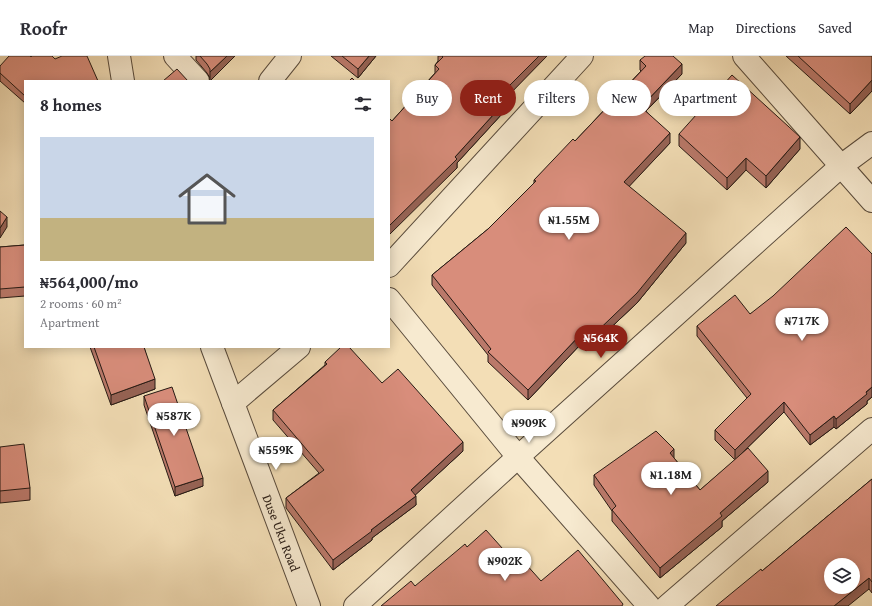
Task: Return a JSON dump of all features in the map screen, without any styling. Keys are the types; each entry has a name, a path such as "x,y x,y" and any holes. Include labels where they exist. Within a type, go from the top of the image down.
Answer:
{"street":[{"path":"119,56 123,80"},
{"path":"175,56 197,80"},
{"path":"271,80 290,56"},
{"path":"390,265 582,56"},
{"path":"744,56 872,201"},
{"path":"355,606 841,166 872,143"},
{"path":"390,300 518,457 649,606"},
{"name":"Duse Uku Road","path":"212,348 308,606"},
{"path":"233,403 298,348"},
{"path":"667,606 872,428"}],"building":[{"path":"9,56 52,56 55,59 62,56 87,56 98,80 24,80 24,95 0,73 0,66"},
{"path":"200,56 227,56 210,72 207,64"},
{"path":"342,56 369,56 358,69"},
{"path":"442,56 539,56 515,80 460,80 460,116 492,116 455,157 457,159 390,225 390,119 392,121 402,110 402,116 452,116 452,80 429,80 439,69 435,65 443,57"},
{"path":"645,56 673,56 682,64 667,80 659,80 659,88 651,97 651,80 633,80 646,66 640,60"},
{"path":"798,56 872,56 872,80 850,104"},
{"path":"177,69 187,80 164,80"},
{"path":"732,75 737,80 728,80"},
{"path":"751,92 800,137 766,176 746,158 727,178 679,134 695,116 751,116"},
{"path":"599,116 651,116 670,133 624,182 686,233 637,293 586,342 580,335 528,390 488,352 491,349 432,275 488,229 536,181 534,180 573,139 575,141"},
{"path":"0,211 7,217 0,228"},
{"path":"846,227 872,254 872,387 866,392 867,394 836,419 834,416 810,435 784,402 735,450 715,430 751,394 697,326 735,295 750,314 773,296"},
{"path":"24,245 24,287 0,289 0,247"},
{"path":"94,348 144,348 155,379 111,395"},
{"path":"340,348 350,348 382,383 398,369 463,442 411,490 416,496 333,560 286,498 324,470 273,410 327,364 325,362"},
{"path":"172,387 203,478 175,487 144,396"},
{"path":"656,431 674,449 670,453 700,490 748,448 768,471 720,513 722,516 660,568 612,510 616,506 594,475"},
{"path":"24,444 30,488 0,491 0,447"},
{"path":"872,479 872,582 869,578 860,585 860,558 824,558 824,594 849,594 834,606 716,606 761,569 762,571"},
{"path":"486,530 511,558 516,553 541,581 578,550 623,604 622,606 381,606 411,581 415,586 465,544 467,547"}]}
